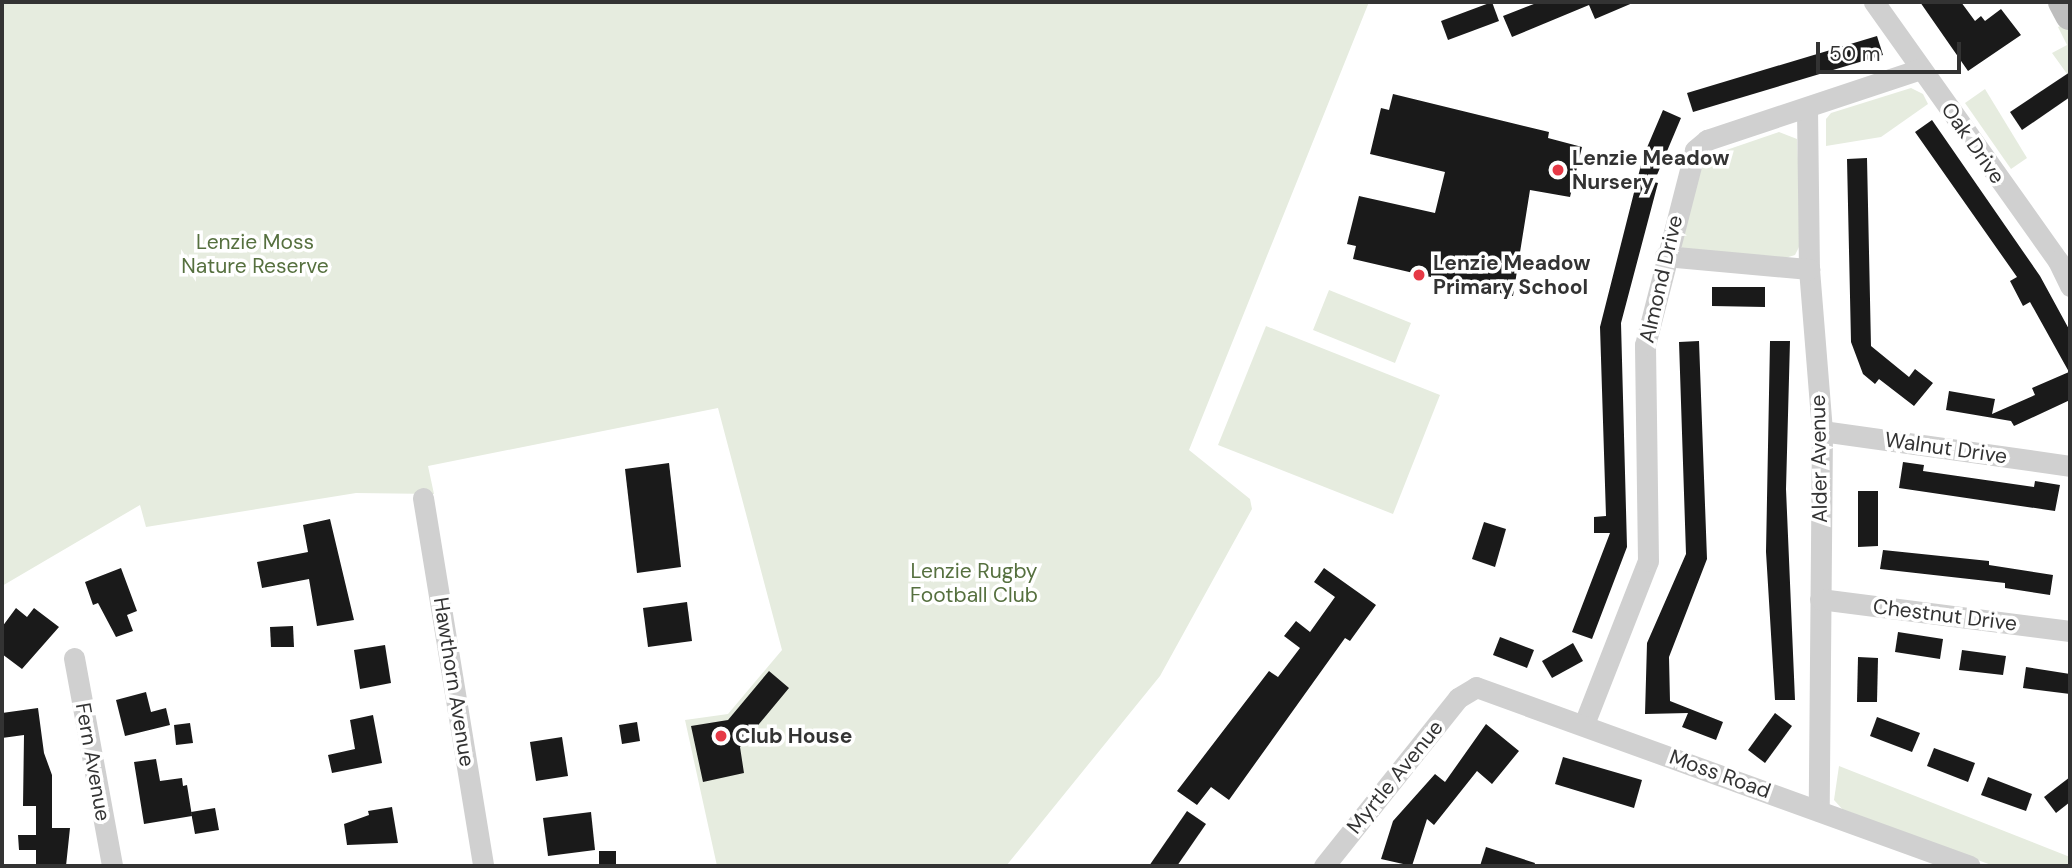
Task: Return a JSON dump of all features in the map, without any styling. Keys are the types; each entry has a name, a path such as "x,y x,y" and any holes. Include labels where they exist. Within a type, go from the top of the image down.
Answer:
{"street":[{"name":"Oak Drive","path":"1874,2 2058,261 2070,286"},
{"path":"2063,2 2070,15"},
{"name":"Almond Drive","path":"1584,724 1647,561 1644,345 1665,256 1695,150 1707,140 1920,69"},
{"name":"Alder Avenue","path":"1807,108 1809,269 1822,430 1819,811"},
{"path":"1665,256 1809,269"},
{"name":"Walnut Drive","path":"1822,430 2070,466"},
{"name":"Hawthorn Avenue","path":"423,498 483,866"},
{"name":"Chestnut Drive","path":"1820,599 2070,631"},
{"name":"Fern Avenue","path":"74,658 112,866"},
{"name":"Moss Road","path":"1468,689 1488,689 1970,866"},
{"name":"Myrtle Avenue","path":"1324,866 1468,689"}],"green space":[{"name":"Lenzie Moss Nature Reserve","path":"2,2 1369,2 1189,450 1250,499 1252,509 1160,676 1006,866 717,866 685,720 728,714 782,650 718,408 428,466 434,494 356,493 146,527 140,505 2,586"},
{"path":"2064,24 2070,34 2070,78 2052,53 2067,45 2058,27"},
{"path":"1911,88 1923,94 1928,104 1881,137 1826,146 1826,119 1831,113"},
{"path":"1985,89 2027,158 2011,169 1965,103"},
{"path":"1779,132 1797,139 1802,241 1795,255 1782,259 1684,250 1677,242 1703,158"},
{"path":"1329,290 1411,323 1395,363 1313,330"},
{"path":"1266,326 1440,395 1393,514 1218,445"},
{"path":"1839,766 2070,857 2070,866 1994,866 1844,811 1834,800"}],"building":[{"path":"1492,2 1499,21 1448,40 1441,21"},
{"path":"1539,2 1635,2 1595,19 1589,5 1512,37 1503,16"},
{"path":"1920,2 1961,2 1975,21 1981,16 1985,21 2001,9 2021,35 1968,71"},
{"path":"1877,36 1883,55 1693,112 1687,93"},
{"path":"2070,72 2070,97 2022,130 2010,112"},
{"name":"Lenzie Meadow Primary School","path":"1393,94 1549,132 1548,138 1582,147 1570,197 1530,190 1513,296 1353,259 1356,246 1347,244 1359,196 1435,213 1445,172 1370,154 1381,108 1389,110"},
{"path":"1663,110 1681,118 1654,182 1658,183 1621,323 1627,547 1592,639 1572,632 1610,533 1594,533 1594,517 1606,516 1600,327 1643,157"},
{"path":"1932,120 2040,276 2070,331 2070,400 2014,426 2011,421 1946,410 1949,391 1995,399 1992,414 2035,395 2032,388 2069,372 2030,302 2023,306 2010,281 2017,277 1915,132"},
{"path":"1867,158 1871,346 1909,377 1915,369 1933,383 1914,406 1879,379 1875,384 1863,374 1851,342 1847,159"},
{"path":"1712,287 1765,287 1765,307 1712,306"},
{"path":"1699,341 1707,559 1669,657 1670,701 1723,722 1716,740 1682,727 1688,713 1645,714 1647,643 1686,554 1679,342"},
{"path":"1770,341 1790,341 1786,489 1795,700 1775,700 1766,552"},
{"path":"1903,462 1924,465 1923,471 2034,487 2035,481 2060,485 2055,511 1899,488"},
{"path":"669,463 681,567 637,573 625,469"},
{"path":"1858,491 1878,491 1878,546 1858,547"},
{"path":"330,519 354,620 317,626 309,579 262,588 257,562 308,552 303,525"},
{"path":"1484,522 1506,529 1495,567 1472,559"},
{"path":"1883,550 1989,561 1989,565 2053,575 2050,595 2005,588 2005,583 1880,569"},
{"path":"121,568 137,611 127,615 133,631 116,637 98,603 93,605 85,582"},
{"path":"1324,568 1376,605 1350,641 1345,638 1229,800 1211,787 1197,805 1177,791 1269,671 1278,677 1300,648 1284,636 1296,621 1310,632 1335,597 1314,582"},
{"path":"687,602 692,641 648,647 643,608"},
{"path":"16,608 27,617 34,608 59,627 22,669 2,654 2,627"},
{"path":"293,626 294,647 271,647 270,627"},
{"path":"1898,632 1943,639 1940,659 1895,652"},
{"path":"1500,637 1534,650 1527,668 1493,655"},
{"path":"1573,643 1583,661 1552,678 1542,661"},
{"path":"385,645 391,683 360,689 354,650"},
{"path":"1962,650 2006,656 2003,675 1959,670"},
{"path":"1858,657 1878,658 1877,702 1857,702"},
{"path":"2026,667 2070,674 2070,694 2023,688"},
{"name":"Club House","path":"769,671 789,688 740,747 744,773 703,782 691,726 728,720"},
{"path":"146,692 151,712 166,708 170,725 125,736 116,700"},
{"path":"38,708 44,753 52,775 52,828 70,828 66,866 36,866 36,850 19,850 18,835 36,835 36,806 23,806 24,735 2,738 2,713"},
{"path":"1775,713 1792,726 1765,763 1748,750"},
{"path":"373,715 382,763 332,773 328,755 355,749 350,720"},
{"path":"1877,717 1920,733 1912,752 1870,736"},
{"path":"637,722 640,741 622,744 619,725"},
{"path":"190,723 193,743 176,745 174,725"},
{"path":"1486,724 1519,751 1492,784 1477,771 1434,825 1427,819 1412,866 1381,859 1393,821 1435,774 1445,782"},
{"path":"562,737 568,776 536,781 530,742"},
{"path":"1934,748 1975,763 1968,782 1927,766"},
{"path":"1563,757 1642,780 1634,808 1555,784"},
{"path":"156,759 160,781 182,778 183,786 187,785 192,816 144,824 134,762"},
{"path":"1988,777 2032,794 2026,811 1981,795"},
{"path":"2070,777 2070,802 2056,813 2044,797"},
{"path":"392,807 398,843 347,845 344,824 369,815 368,811"},
{"path":"215,808 219,830 195,834 191,812"},
{"path":"1187,811 1206,824 1177,866 1149,866"},
{"path":"591,812 595,850 548,856 543,818"},
{"path":"1486,847 1535,863 1534,866 1480,866"},
{"path":"599,851 616,851 616,866 599,866"}],"place":[{"name":"Lenzie Meadow Nursery","path":"1558,170"},
{"name":"Lenzie Meadow Primary School","path":"1419,275"},
{"name":"Club House","path":"721,736"}],"park label":[{"name":"Lenzie Rugby Football Club","path":"974,583"}]}
